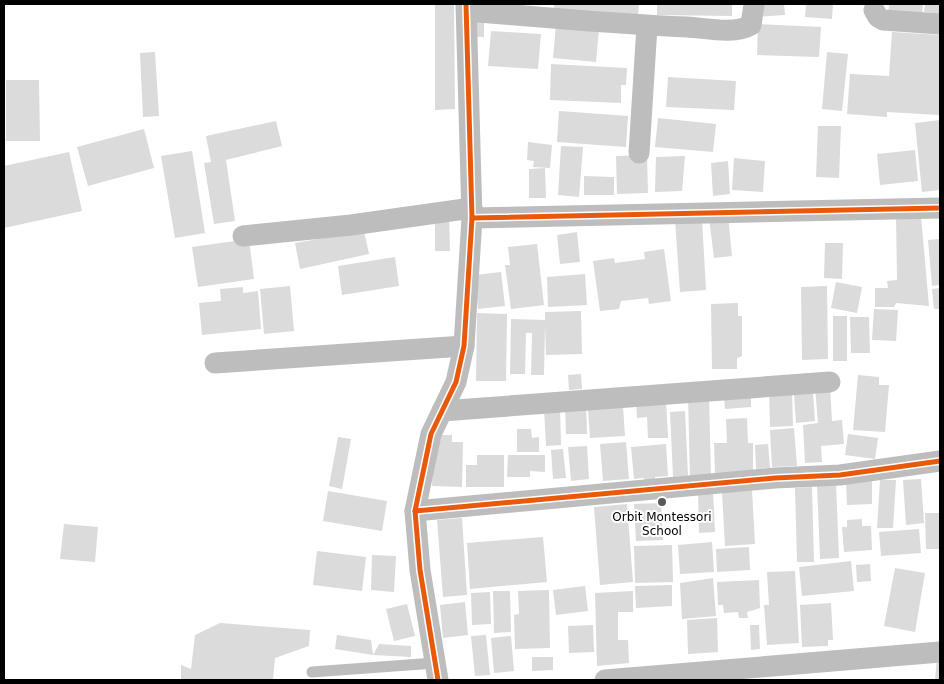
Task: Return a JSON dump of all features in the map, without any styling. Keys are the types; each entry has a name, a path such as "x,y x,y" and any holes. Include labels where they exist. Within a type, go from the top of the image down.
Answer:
{"street":[{"path":"436,672 420,570 415,511 431,434 456,382 464,346 472,213 466,8 647,26 731,29 745,28 752,20 754,4"},
{"path":"874,10 878,17 883,20 940,24"},
{"path":"639,153 647,26"},
{"path":"243,236 472,213 940,208"},
{"path":"215,363 464,346"},
{"path":"442,411 830,382"},
{"path":"415,511 775,478 840,475 940,461"},
{"path":"605,680 940,652"}],"lane":[{"path":"312,672 436,672"}],"building":[{"path":"435,4 454,4 455,109 435,110"},
{"path":"554,4 639,4 638,16 554,13"},
{"path":"657,4 732,4 732,16 657,15"},
{"path":"755,4 784,4 785,15 756,17"},
{"path":"806,4 833,4 832,19 805,17"},
{"path":"889,4 923,4 922,19 888,17"},
{"path":"925,4 940,4 940,14 924,12"},
{"path":"472,17 484,17 484,37 471,37"},
{"path":"758,24 821,27 819,57 757,55"},
{"path":"556,25 599,29 596,62 553,58"},
{"path":"491,31 541,34 538,69 488,66"},
{"path":"892,32 940,35 939,115 887,112 887,117 847,114 850,74 889,76"},
{"path":"155,52 159,116 143,117 140,53"},
{"path":"827,52 848,54 842,111 822,109"},
{"path":"551,64 627,68 626,85 621,85 621,103 550,100"},
{"path":"668,77 736,81 734,110 666,107"},
{"path":"6,80 39,80 40,141 6,141"},
{"path":"559,111 628,116 626,147 557,142"},
{"path":"658,118 716,124 713,152 655,147"},
{"path":"940,120 940,190 922,192 915,123"},
{"path":"276,121 282,146 226,160 235,221 214,224 204,163 211,162 206,136"},
{"path":"818,126 841,126 839,178 816,177"},
{"path":"144,129 154,168 88,186 77,147"},
{"path":"528,142 552,145 550,168 533,167 534,161 527,160"},
{"path":"561,146 583,147 579,197 558,195"},
{"path":"915,150 918,181 880,185 877,154"},
{"path":"192,151 205,233 175,238 161,156"},
{"path":"69,152 82,211 4,228 4,166"},
{"path":"647,155 648,193 617,194 616,156"},
{"path":"685,156 682,191 655,192 656,157"},
{"path":"734,158 765,161 763,192 732,190"},
{"path":"728,161 730,194 713,196 711,163"},
{"path":"545,168 546,198 529,198 529,169"},
{"path":"584,176 614,177 614,195 584,195"},
{"path":"435,214 449,214 450,251 435,251"},
{"path":"728,215 732,256 714,258 709,218"},
{"path":"896,216 921,216 929,306 896,303 894,307 875,307 875,288 888,288 887,281 897,280"},
{"path":"702,219 706,290 680,292 675,220"},
{"path":"364,231 369,254 300,269 295,243"},
{"path":"577,232 580,262 560,264 557,235"},
{"path":"249,239 254,279 198,287 192,247"},
{"path":"940,239 940,285 932,286 928,240"},
{"path":"825,243 843,243 842,279 824,278"},
{"path":"537,244 544,305 511,309 505,265 510,265 508,247"},
{"path":"664,249 671,301 649,304 648,298 621,301 619,309 600,311 593,261 614,258 615,263 645,259 644,252"},
{"path":"395,257 399,286 342,295 338,266"},
{"path":"501,272 505,306 478,309 475,275"},
{"path":"585,274 587,305 548,307 547,277"},
{"path":"836,282 862,287 857,313 831,308"},
{"path":"290,286 294,331 264,334 260,289"},
{"path":"827,286 828,359 802,360 801,287"},
{"path":"243,287 243,293 258,291 261,329 202,335 199,303 221,301 220,289"},
{"path":"940,288 940,309 934,309 932,289"},
{"path":"738,303 738,316 742,316 742,356 737,358 737,369 712,369 711,304"},
{"path":"874,309 898,310 896,341 872,340"},
{"path":"581,311 582,354 546,355 545,324 544,375 531,375 532,333 526,333 525,374 510,374 511,319 545,320 545,312"},
{"path":"477,313 507,314 506,381 476,381"},
{"path":"833,316 847,316 847,361 833,361"},
{"path":"850,317 869,317 870,353 851,353"},
{"path":"581,374 582,389 569,390 568,375"},
{"path":"858,375 879,377 879,385 889,385 885,432 853,430"},
{"path":"830,386 832,421 842,420 844,444 821,446 822,462 805,463 803,425 818,423 815,387"},
{"path":"769,390 792,390 793,426 770,427"},
{"path":"813,393 815,421 796,423 794,395"},
{"path":"751,394 751,407 725,409 724,397"},
{"path":"688,396 709,396 711,477 690,478"},
{"path":"666,399 668,438 648,438 647,417 637,418 636,400"},
{"path":"565,404 586,404 587,434 566,434"},
{"path":"623,406 625,436 590,438 588,408"},
{"path":"560,408 561,445 546,446 544,409"},
{"path":"685,411 688,476 673,477 670,412"},
{"path":"747,418 748,443 753,443 753,473 715,474 714,443 727,443 726,419"},
{"path":"794,428 797,466 772,467 770,430"},
{"path":"517,429 531,429 532,438 539,437 539,452 517,452"},
{"path":"848,434 878,438 875,459 845,455"},
{"path":"434,435 452,435 452,442 463,442 462,487 432,486"},
{"path":"338,437 351,439 342,489 329,486"},
{"path":"626,442 629,479 603,481 600,444"},
{"path":"666,444 668,476 655,477 656,486 645,487 644,478 634,479 631,447"},
{"path":"768,444 770,468 756,469 755,445"},
{"path":"587,446 589,479 571,481 568,447"},
{"path":"563,449 566,478 553,479 551,450"},
{"path":"477,455 504,455 504,487 466,487 466,465 477,465"},
{"path":"508,455 545,455 545,472 530,471 530,477 507,477"},
{"path":"921,479 924,523 906,525 903,480"},
{"path":"880,480 896,480 893,528 877,528"},
{"path":"846,481 872,481 872,504 847,505"},
{"path":"836,483 839,558 820,559 817,484"},
{"path":"812,487 814,562 797,562 795,488"},
{"path":"752,490 755,544 725,546 722,492"},
{"path":"328,491 387,501 382,531 323,521"},
{"path":"698,492 713,492 715,532 699,533"},
{"path":"661,503 663,540 636,541 634,504"},
{"path":"627,504 633,582 600,585 594,507"},
{"path":"925,513 940,513 940,549 926,549"},
{"path":"462,518 467,595 443,597 437,520"},
{"path":"862,519 862,526 871,526 872,550 844,552 842,527 847,527 847,520"},
{"path":"64,524 98,527 95,562 60,559"},
{"path":"919,529 921,553 881,556 879,532"},
{"path":"543,537 547,582 470,589 467,543"},
{"path":"712,542 714,572 680,574 678,545"},
{"path":"672,545 673,582 635,583 634,546"},
{"path":"749,547 750,570 717,572 716,549"},
{"path":"317,551 366,557 362,591 313,585"},
{"path":"372,555 396,556 394,592 371,590"},
{"path":"851,561 854,591 802,596 799,567"},
{"path":"870,564 871,581 857,582 856,565"},
{"path":"895,568 925,573 915,632 884,626"},
{"path":"795,571 799,643 767,645 764,605 769,605 767,572"},
{"path":"713,578 716,616 682,619 680,583"},
{"path":"759,580 760,608 747,612 748,618 739,618 738,612 724,613 723,605 718,605 717,582"},
{"path":"672,585 672,606 636,608 635,586"},
{"path":"585,586 588,611 556,615 553,590"},
{"path":"549,590 550,648 515,649 514,615 519,614 518,591"},
{"path":"493,591 510,591 511,632 494,633"},
{"path":"633,591 633,612 618,612 618,640 628,640 629,663 597,666 595,593"},
{"path":"490,592 491,624 472,625 471,593"},
{"path":"465,602 468,635 443,638 440,605"},
{"path":"831,603 833,640 828,640 828,646 802,647 800,605"},
{"path":"407,604 415,636 394,641 386,609"},
{"path":"717,618 718,652 688,654 687,620"},
{"path":"220,623 310,630 309,646 275,658 273,680 181,680 181,665 191,669 195,635"},
{"path":"593,625 594,652 569,653 568,626"},
{"path":"750,625 759,625 760,649 751,650"},
{"path":"337,635 371,640 373,655 335,649"},
{"path":"486,635 490,675 475,676 471,636"},
{"path":"511,636 514,671 494,673 491,638"},
{"path":"379,644 411,646 411,657 373,655"},
{"path":"532,657 553,657 553,670 532,671"},
{"path":"937,657 940,657 940,680 935,680"}],"cycle path":[{"path":"438,680 420,570 415,511 431,434 456,382 464,346 472,218 466,4"},
{"path":"472,218 940,208"},
{"path":"415,511 775,478 840,475 940,461"}],"place":[{"name":"Orbit Montessori School","path":"662,502"}]}
